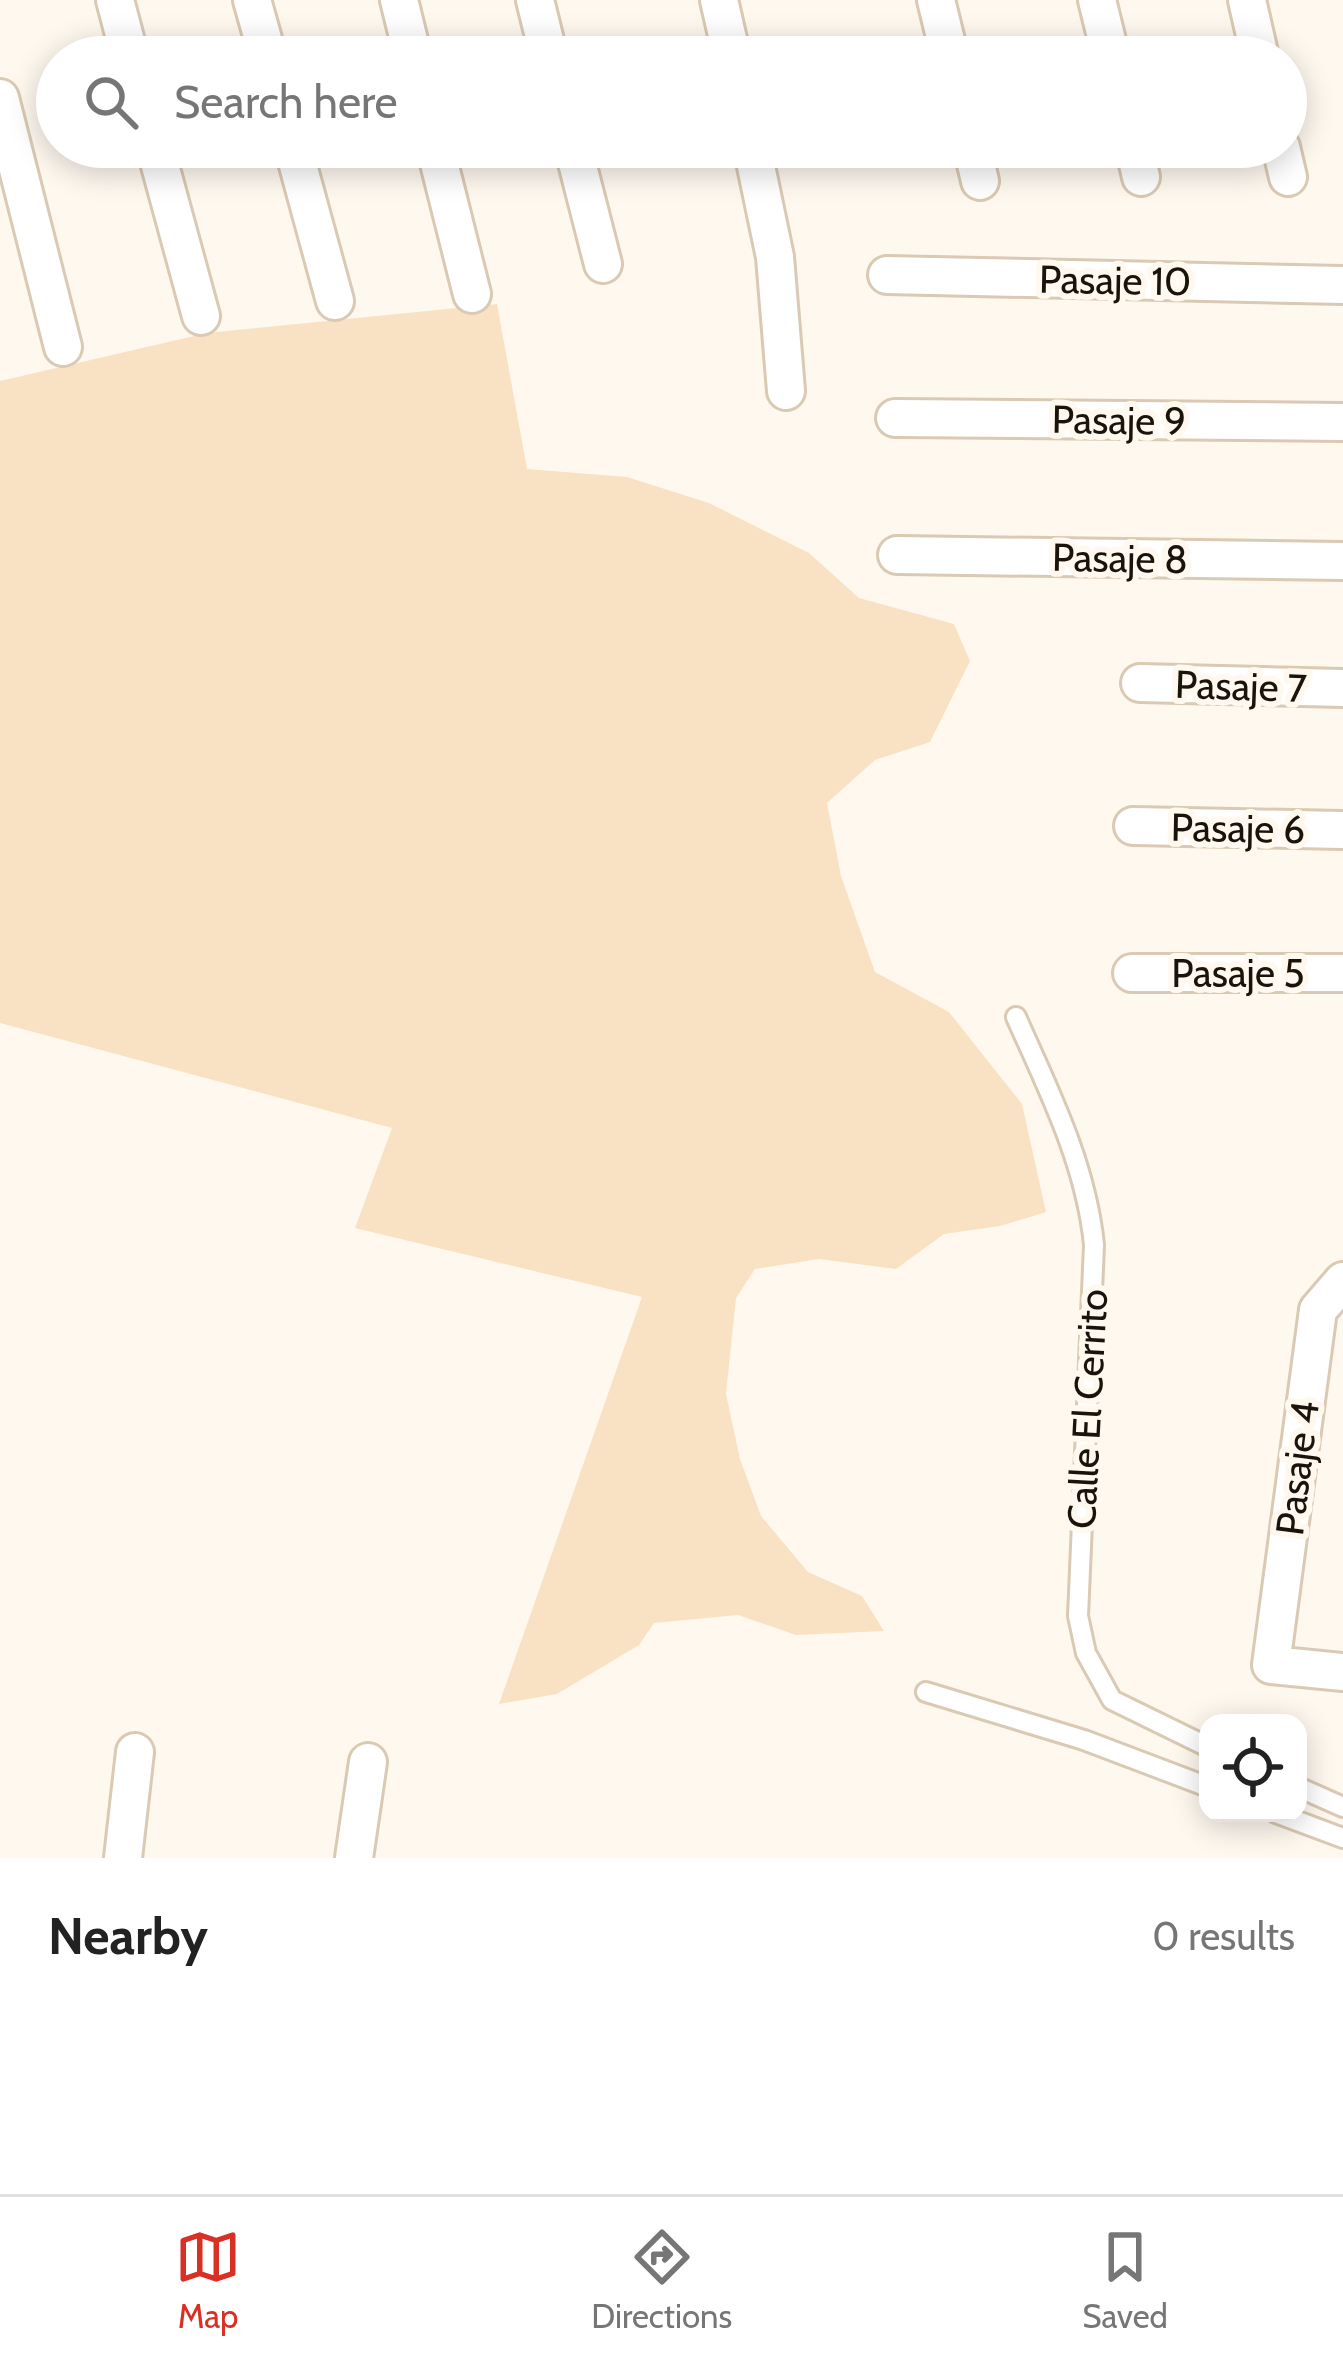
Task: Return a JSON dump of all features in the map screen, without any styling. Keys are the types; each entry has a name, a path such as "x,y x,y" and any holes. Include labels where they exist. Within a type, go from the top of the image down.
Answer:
{"street":[{"path":"115,0 124,36"},
{"path":"252,0 262,36"},
{"path":"399,0 408,36"},
{"path":"535,0 544,36"},
{"path":"719,0 727,36"},
{"path":"936,0 945,36"},
{"path":"1097,0 1106,36"},
{"path":"1247,0 1255,36"},
{"path":"0,98 63,347"},
{"path":"161,168 201,316"},
{"path":"299,168 335,301"},
{"path":"440,168 472,294"},
{"path":"578,168 603,264"},
{"path":"756,168 775,257 786,391"},
{"name":"Pasaje 10","path":"887,275 1343,285"},
{"name":"Pasaje 9","path":"895,418 1343,422"},
{"name":"Pasaje 8","path":"897,555 1343,561"},
{"name":"Pasaje 7","path":"1140,683 1343,688"},
{"name":"Pasaje 6","path":"1133,826 1343,830"},
{"name":"Pasaje 5","path":"1132,973 1343,973"},
{"name":"Pasaje 4","path":"1343,1281 1318,1310 1271,1665 1343,1672"},
{"path":"123,1858 135,1752"},
{"path":"354,1858 368,1762"}],"lane":[{"name":"Calle El Cerrito","path":"1016,1017 1064,1124 1090,1204 1094,1245 1078,1616 1086,1653 1112,1700 1199,1744"},
{"path":"926,1692 1084,1740 1199,1784"},
{"path":"1307,1791 1343,1807"},
{"path":"1300,1822 1343,1838"}],"shaded area":[{"path":"497,304 527,469 627,477 709,503 809,553 859,598 954,624 970,661 930,742 875,760 827,803 841,876 875,972 949,1012 1022,1104 1046,1212 1000,1226 944,1234 896,1269 819,1259 755,1269 736,1298 726,1394 740,1459 761,1516 808,1572 862,1596 884,1631 796,1635 738,1615 654,1623 639,1645 557,1694 499,1704 642,1297 355,1228 392,1128 0,1023 0,381 207,333"}]}
